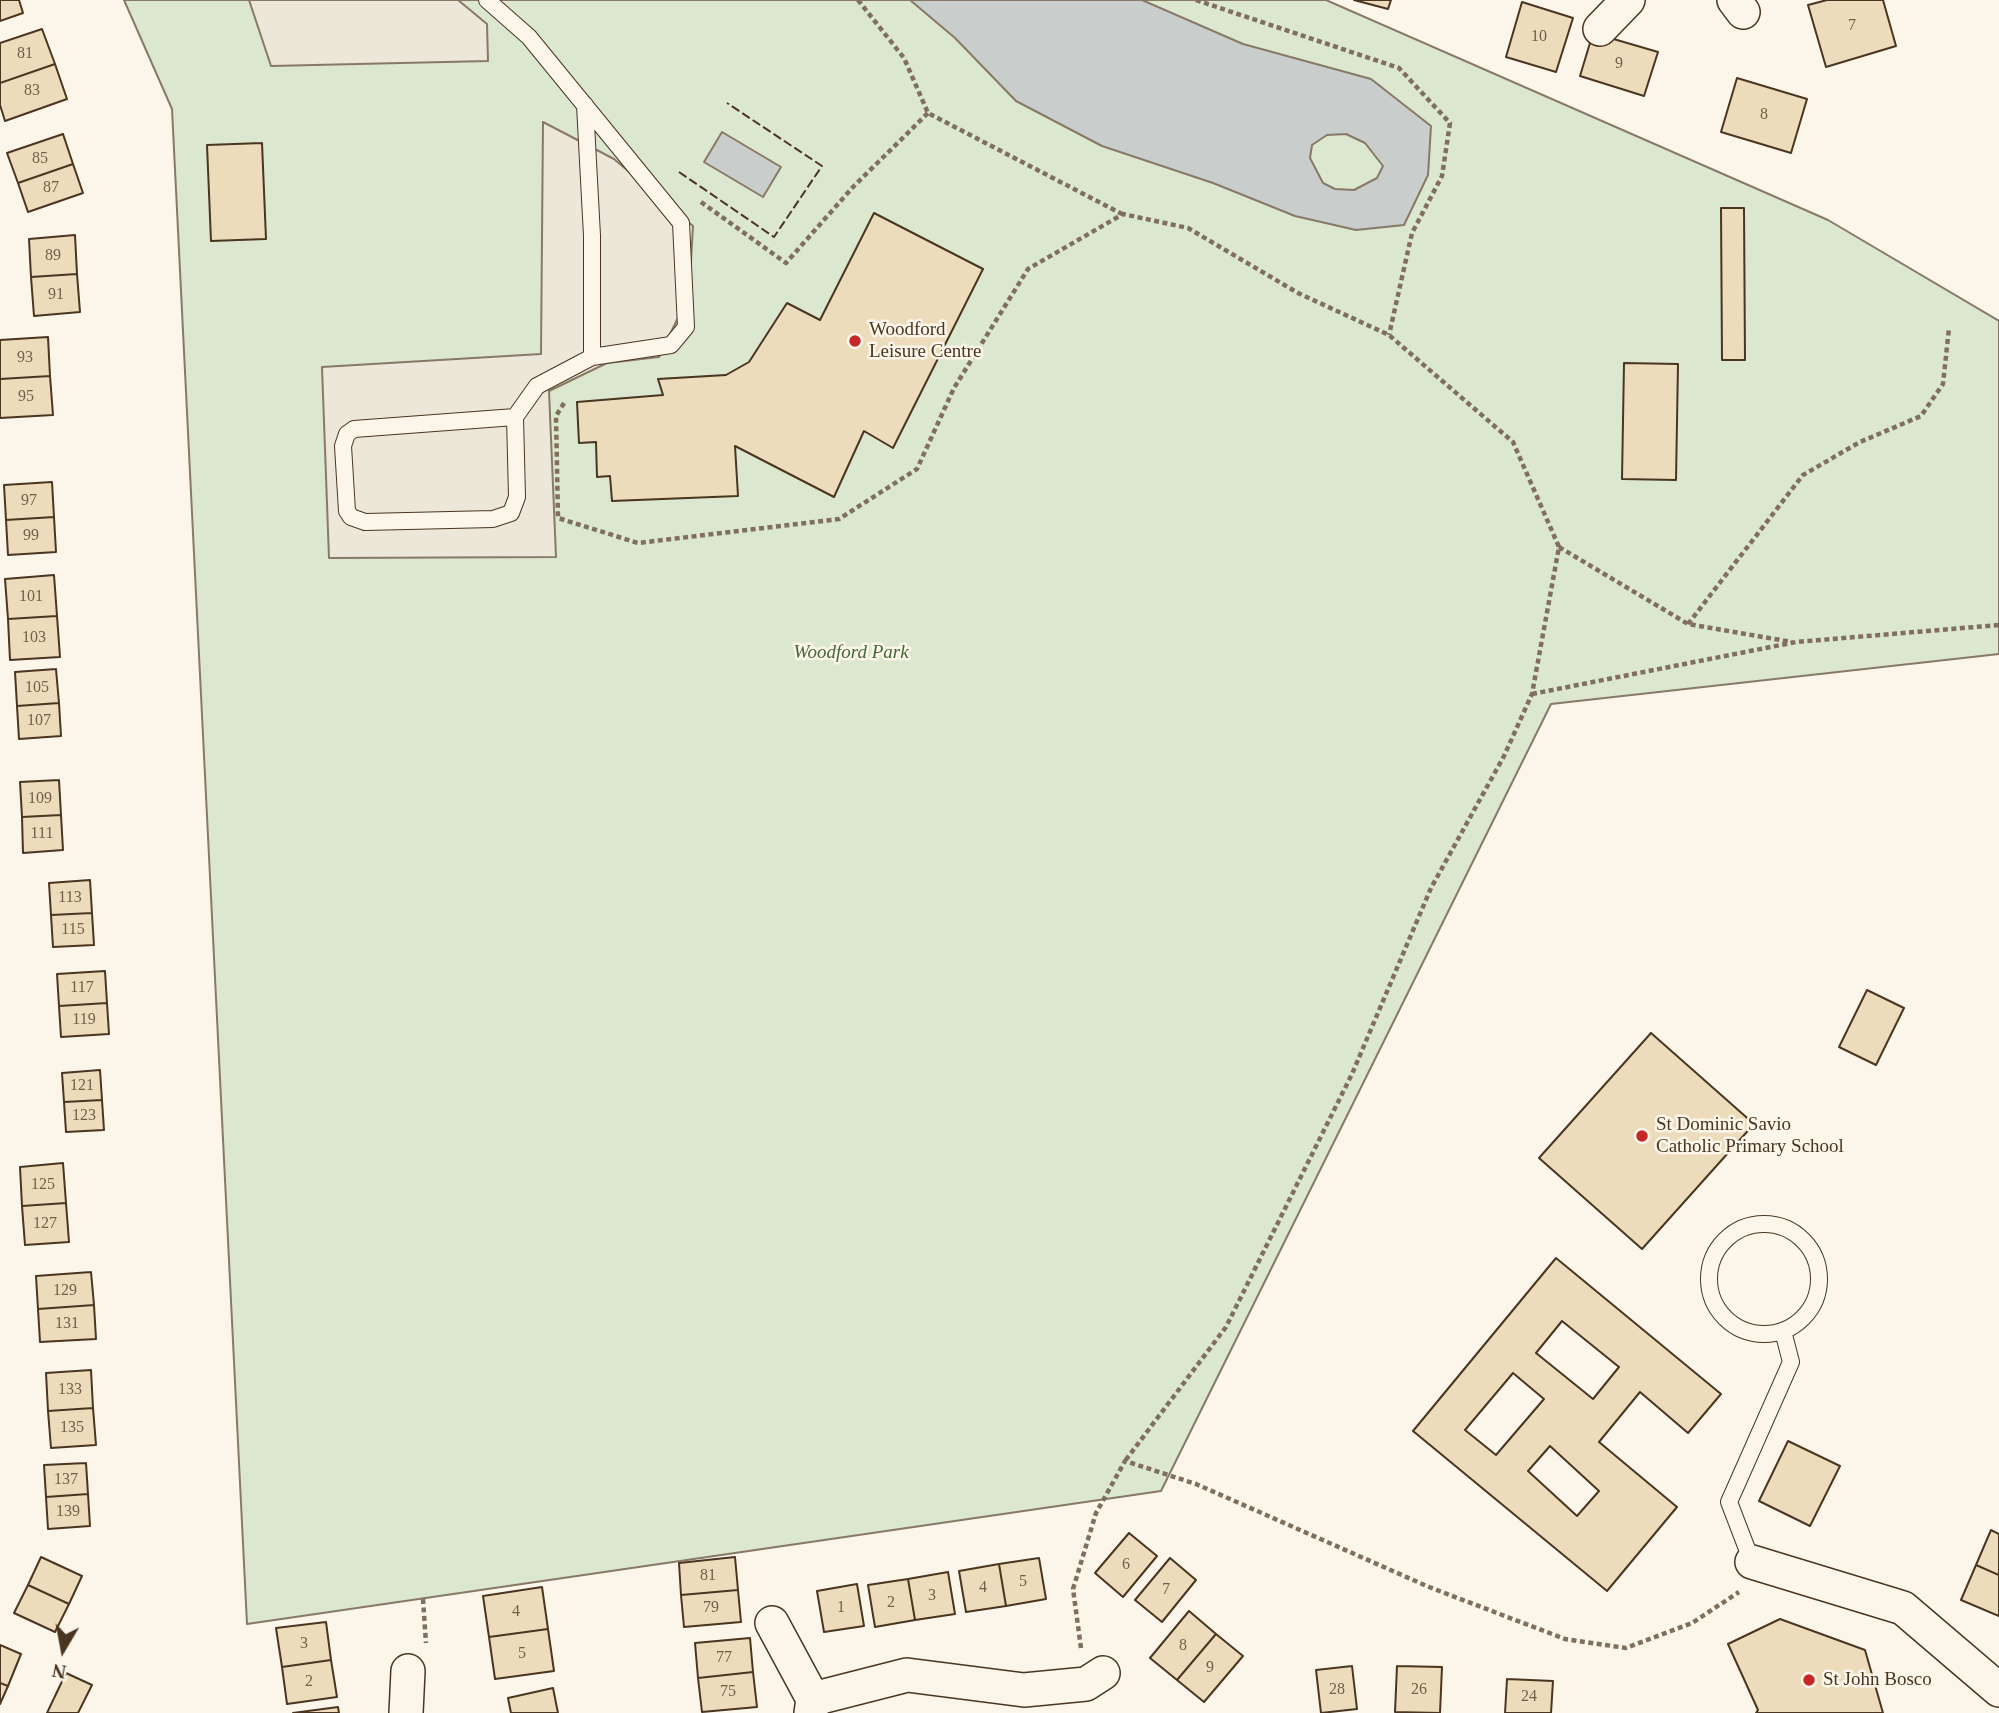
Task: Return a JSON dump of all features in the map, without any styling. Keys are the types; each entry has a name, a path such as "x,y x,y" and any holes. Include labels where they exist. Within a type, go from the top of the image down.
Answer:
{"street":[{"path":"1600,29 1628,0"},
{"path":"1764,1565 1903,1608 1999,1690"},
{"path":"772,1623 812,1706 907,1675 1025,1702 1095,1678"},
{"path":"406,1713 408,1671"}],"lane":[{"path":"487,0 529,37 681,223 686,327 671,345 592,357 537,386 515,417 516,506 504,517 361,522 347,511 343,446 347,434 354,429 515,417"},
{"path":"585,105 592,236 592,357"},
{"path":"1763,1224 1789,1229 1804,1240 1814,1255 1819,1273 1818,1291 1805,1314 1783,1331 1765,1334 1747,1332 1730,1323 1718,1310 1710,1293 1708,1275 1712,1257 1722,1242 1736,1230 1763,1224"},
{"path":"1764,1565 1729,1503 1791,1362 1783,1331"}],"path":[{"path":"858,0 904,58 928,113 1123,214 1188,228 1298,293 1389,335 1513,442 1559,547 1532,694 1504,755 1431,888 1352,1074 1226,1327 1125,1461 1096,1513 1073,1589 1095,1678"},
{"path":"1196,0 1399,68 1450,123 1443,176 1412,233 1389,335"},
{"path":"696,197 786,263 853,187 928,113"},
{"path":"592,357 556,416 558,518 638,544 839,519 916,469 954,388 1028,269 1123,214"},
{"path":"1688,624 1803,475 1860,442 1921,416 1943,384 1949,328"},
{"path":"1559,547 1688,624 1796,642"},
{"path":"1532,694 1796,642 1999,625"},
{"path":"1125,1461 1196,1484 1429,1587 1565,1639 1626,1648 1692,1623 1764,1565"}],"green space":[{"name":"Woodford Park","path":"124,0 1326,0 1828,220 1999,321 1999,654 1551,704 1161,1491 247,1624 172,109"}],"shaded area":[{"path":"249,0 458,0 487,24 488,61 271,66"},
{"path":"910,0 1142,0 1243,44 1371,79 1431,126 1428,175 1404,225 1356,230 1295,216 1213,183 1102,146 1016,101 955,38","holes":["1346,134 1365,143 1383,166 1377,178 1354,190 1335,189 1323,183 1310,158 1312,145 1327,135"]},
{"path":"543,122 614,159 693,226 689,295 659,357 607,363 549,391 556,557 329,558 322,367 541,354"},
{"path":"722,132 781,167 763,197 704,162"}],"building":[{"path":"0,0 19,0 23,13 0,21"},
{"path":"1354,0 1391,0 1388,9"},
{"path":"1827,0 1883,0 1896,46 1826,67 1808,5"},
{"path":"1522,2 1573,18 1556,72 1506,57"},
{"path":"42,29 55,64 0,83 0,43"},
{"path":"1593,33 1658,52 1644,96 1580,76"},
{"path":"55,64 67,99 5,121 0,105 0,83"},
{"path":"1737,78 1807,99 1791,153 1721,132"},
{"path":"63,134 73,164 18,183 7,153"},
{"path":"262,143 266,239 211,241 207,145"},
{"path":"73,164 83,193 28,212 18,183"},
{"path":"1721,208 1744,208 1745,360 1722,360"},
{"name":"Woodford Leisure Centre","path":"874,213 983,269 893,448 864,431 834,497 735,446 738,496 612,501 610,476 597,477 596,442 579,443 577,402 663,395 658,379 726,375 749,362 787,303 820,320"},
{"path":"75,235 77,274 31,277 29,239"},
{"path":"77,274 80,312 34,316 31,277"},
{"path":"48,337 50,376 0,379 0,340"},
{"path":"1624,363 1678,364 1676,480 1622,479"},
{"path":"50,376 53,415 0,418 0,379"},
{"path":"52,482 54,517 6,520 4,485"},
{"path":"54,517 56,552 8,555 6,520"},
{"path":"54,575 57,616 8,619 5,579"},
{"path":"57,616 60,657 10,660 8,619"},
{"path":"56,669 59,703 17,706 15,672"},
{"path":"59,703 61,736 19,739 17,706"},
{"path":"59,780 61,815 22,817 20,782"},
{"path":"61,815 63,850 23,853 22,817"},
{"path":"90,880 92,913 51,915 49,883"},
{"path":"92,913 94,945 53,947 51,915"},
{"path":"105,971 107,1003 59,1006 57,974"},
{"path":"1867,990 1904,1008 1876,1065 1839,1047"},
{"path":"107,1003 109,1034 61,1037 59,1006"},
{"path":"1651,1033 1754,1124 1642,1249 1539,1158"},
{"path":"100,1070 102,1100 64,1102 62,1073"},
{"path":"102,1100 104,1130 66,1132 64,1102"},
{"path":"63,1163 66,1203 22,1206 20,1167"},
{"path":"66,1203 69,1242 25,1245 22,1206"},
{"path":"1556,1258 1721,1394 1688,1433 1640,1392 1599,1442 1677,1507 1607,1591 1413,1431","holes":["1562,1321 1619,1367 1593,1399 1536,1353","1513,1373 1544,1399 1496,1455 1465,1430","1550,1446 1599,1491 1577,1516 1528,1471"]},
{"path":"91,1272 94,1305 38,1309 36,1276"},
{"path":"94,1305 96,1339 40,1342 38,1309"},
{"path":"91,1370 93,1408 48,1411 46,1373"},
{"path":"93,1408 96,1445 51,1448 48,1411"},
{"path":"1788,1441 1840,1466 1810,1526 1759,1501"},
{"path":"86,1463 88,1494 46,1497 44,1465"},
{"path":"88,1494 90,1526 48,1529 46,1497"},
{"path":"1991,1530 1999,1534 1999,1575 1976,1565"},
{"path":"1129,1533 1157,1556 1123,1597 1095,1573"},
{"path":"41,1557 82,1576 69,1604 28,1585"},
{"path":"735,1557 738,1590 681,1595 679,1563"},
{"path":"1039,1558 1046,1599 1006,1606 999,1564"},
{"path":"1170,1558 1196,1580 1162,1622 1135,1600"},
{"path":"999,1564 1006,1606 966,1612 959,1571"},
{"path":"1976,1565 1999,1575 1999,1616 1961,1600"},
{"path":"948,1572 955,1614 915,1620 908,1579"},
{"path":"908,1579 915,1620 875,1627 868,1585"},
{"path":"857,1584 864,1626 824,1632 817,1591"},
{"path":"28,1585 69,1604 55,1632 14,1613"},
{"path":"542,1587 548,1629 489,1637 483,1596"},
{"path":"738,1590 741,1622 684,1627 681,1595"},
{"path":"1189,1611 1216,1634 1177,1680 1150,1658"},
{"name":"St John Bosco","path":"1780,1619 1865,1650 1883,1713 1756,1713 1758,1710 1728,1644"},
{"path":"326,1622 331,1660 282,1667 276,1628"},
{"path":"548,1629 554,1671 495,1679 489,1637"},
{"path":"1216,1634 1243,1656 1204,1702 1177,1680"},
{"path":"750,1638 753,1672 698,1678 695,1643"},
{"path":"0,1645 21,1654 8,1686 0,1683"},
{"path":"331,1660 337,1697 287,1704 282,1667"},
{"path":"1352,1666 1357,1709 1321,1713 1316,1670"},
{"path":"1397,1666 1442,1667 1440,1713 1395,1712"},
{"path":"753,1672 757,1707 702,1712 698,1678"},
{"path":"66,1673 92,1685 78,1713 47,1713"},
{"path":"1507,1679 1553,1681 1551,1713 1505,1713"},
{"path":"0,1683 8,1686 0,1704"},
{"path":"553,1688 558,1713 511,1713 508,1698"},
{"path":"338,1707 339,1713 293,1713"}],"fence":[{"path":"679,172 774,237 822,166 727,103"}],"place":[{"name":"Woodford Leisure Centre","path":"855,341"},
{"name":"St Dominic Savio Catholic Primary School","path":"1642,1136"},
{"name":"St John Bosco","path":"1809,1680"}]}
